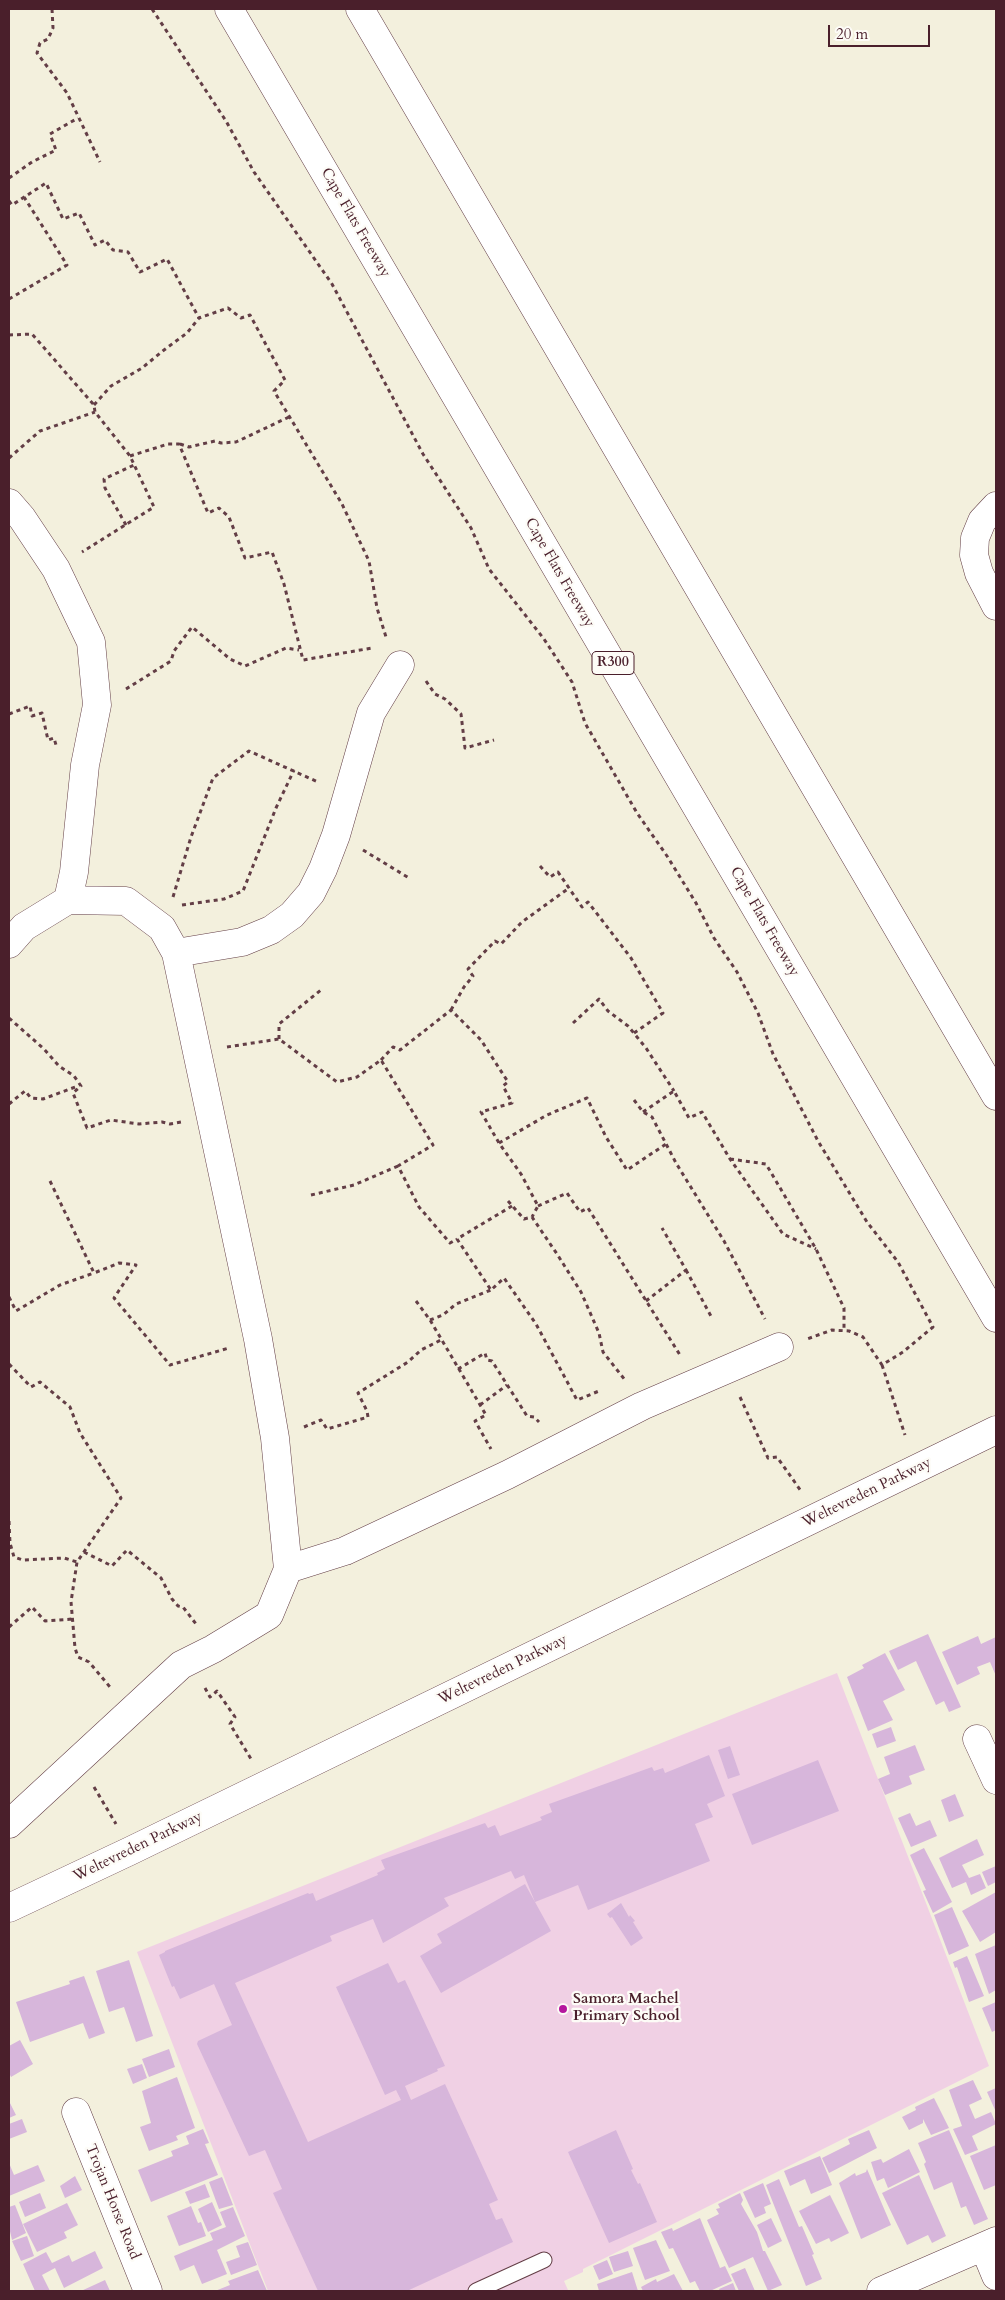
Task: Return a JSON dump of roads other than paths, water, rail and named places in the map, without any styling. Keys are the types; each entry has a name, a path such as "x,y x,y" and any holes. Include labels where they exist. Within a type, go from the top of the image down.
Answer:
{"main road":[{"name":"Cape Flats Freeway","path":"229,9 996,1318"},
{"path":"360,9 996,1096"},
{"path":"9,503 22,518 56,569 91,642 97,705 85,765 74,872 68,900"},
{"path":"996,506 982,521 978,529 974,538 974,555 979,573 996,606"},
{"path":"176,953 242,942 271,930 292,915 311,893 324,869 336,835 371,712 395,655"},
{"path":"9,944 24,927 68,900 126,901 167,918 258,1339 275,1438 288,1570 269,1615 213,1649 181,1665 9,1824"},
{"path":"288,1570 345,1551 507,1475 642,1406 779,1347"},
{"name":"Weltevreden Parkway","path":"9,1908 130,1852 264,1785 996,1430"},
{"path":"977,1739 996,1780"},
{"name":"Trojan Horse Road","path":"76,2112 148,2291"},
{"path":"881,2291 990,2244 996,2276"}],"lane":[{"path":"476,2291 544,2260"}],"place":[{"name":"Samora Machel Primary School","path":"563,2009"}]}
